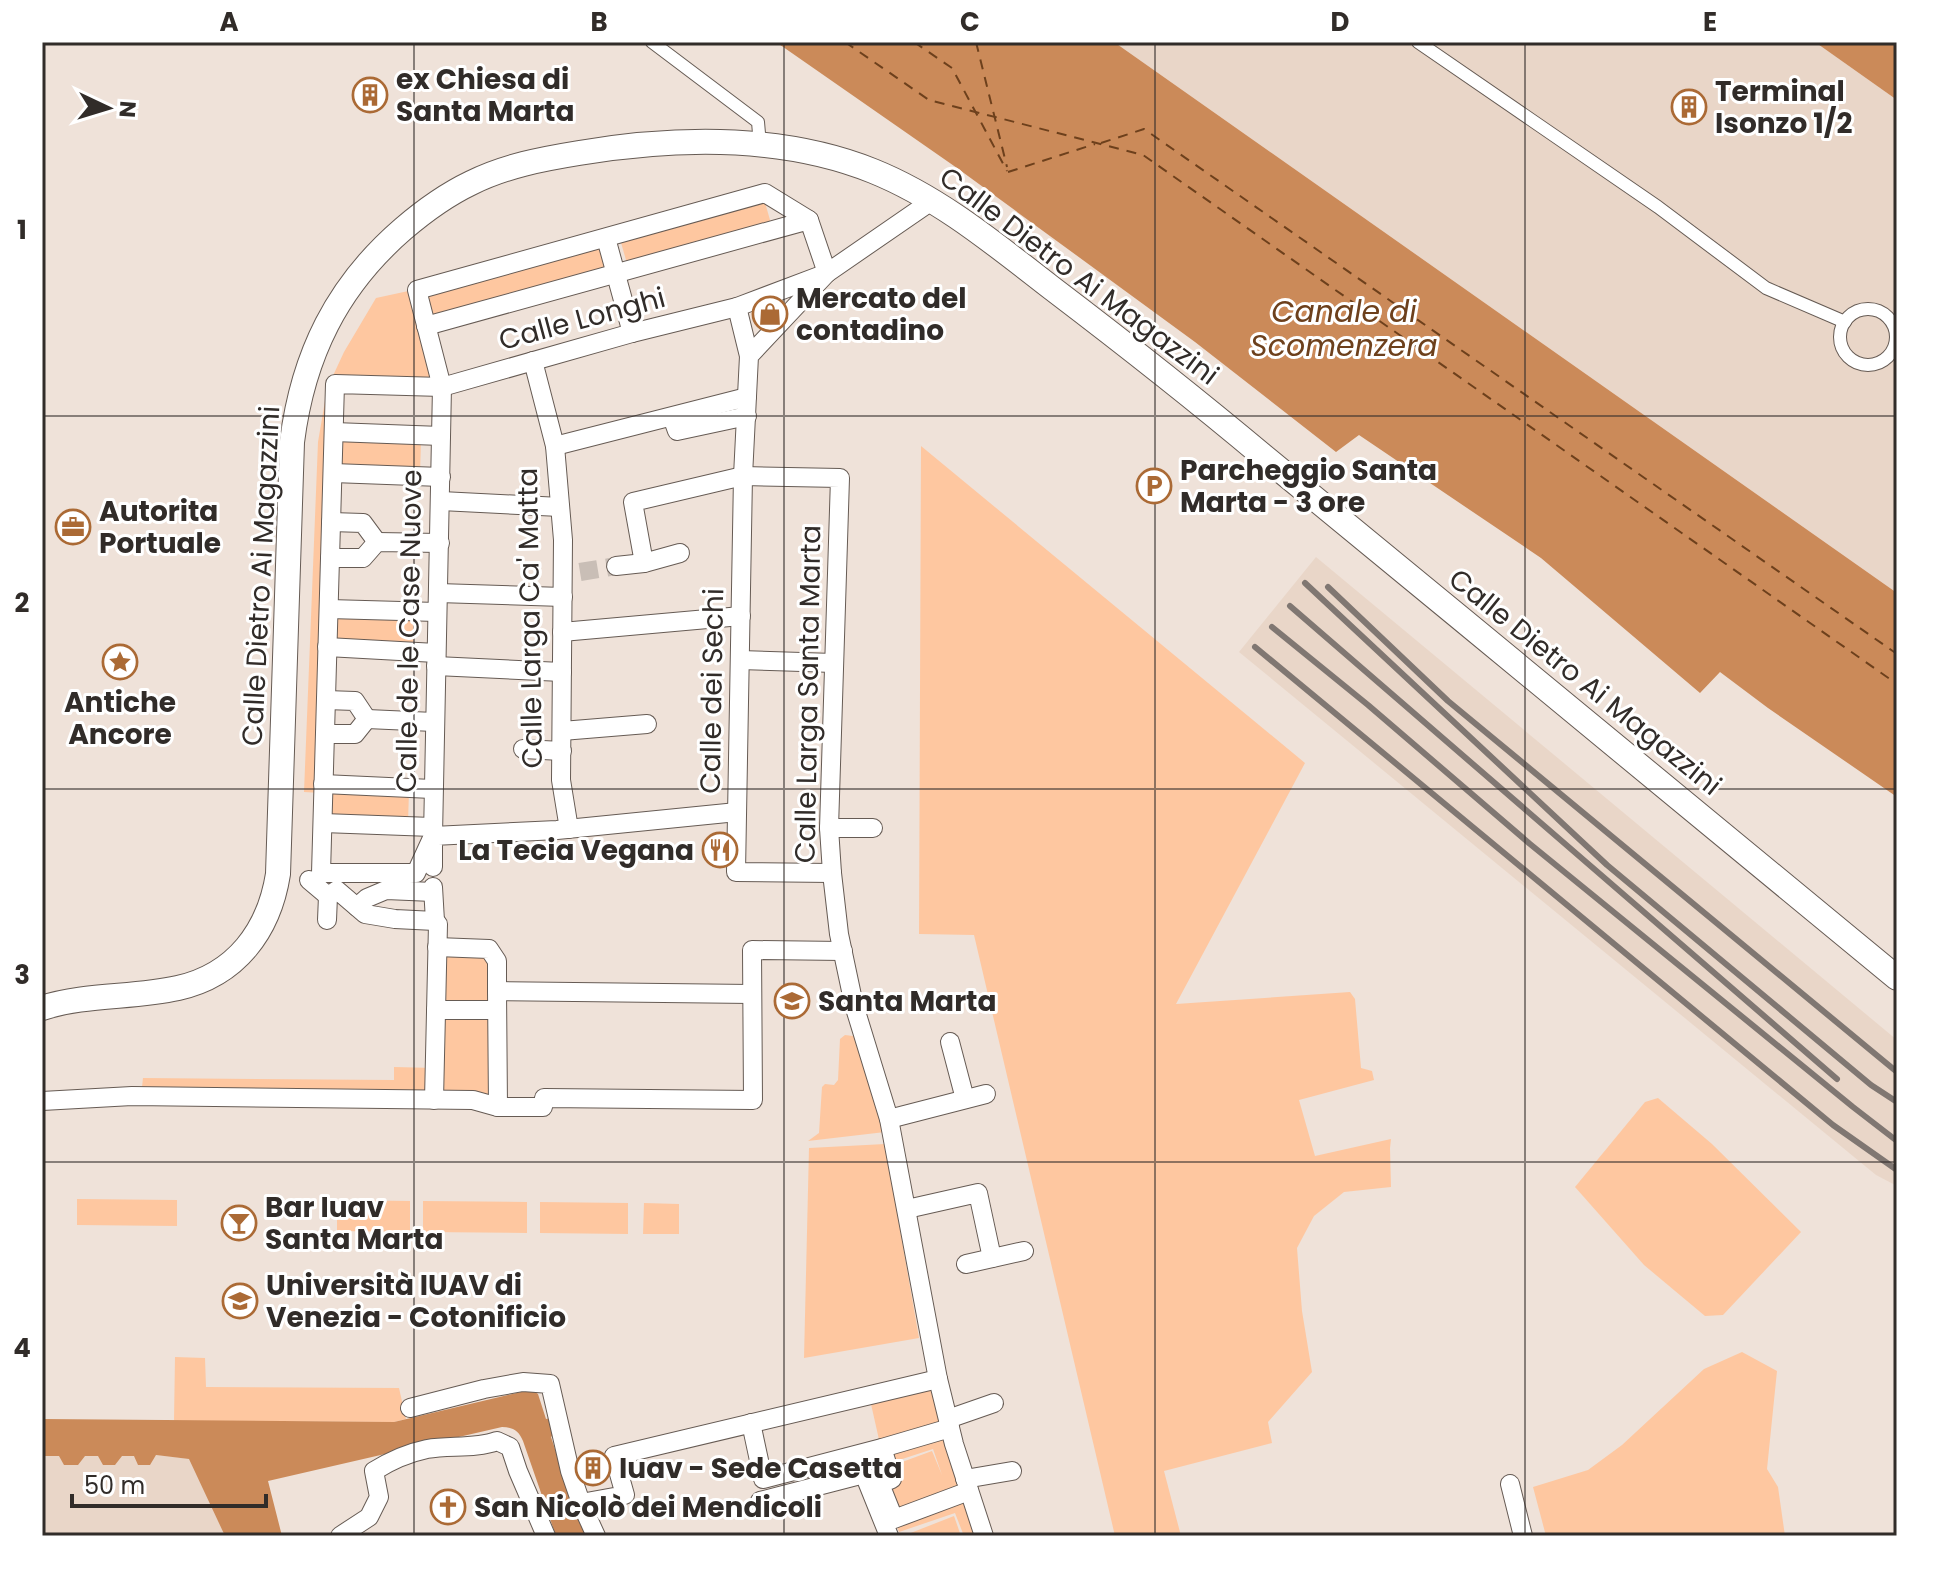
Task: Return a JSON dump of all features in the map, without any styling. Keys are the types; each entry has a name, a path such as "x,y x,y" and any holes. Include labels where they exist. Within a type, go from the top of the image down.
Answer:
{"street":[{"name":"Calle Dietro Ai Magazzini","path":"42,1008 71,1000 194,984 240,955 270,910 278,874 291,457 295,417 307,368 327,322 347,290 370,261 406,226 439,201 475,180 514,166 558,156 634,145 701,142 795,149 849,162 933,200 1174,382 1897,978"},
{"path":"632,333 606,238 765,193 809,220 827,273"},
{"path":"765,193 774,229"},
{"path":"749,356 827,273 933,200"},
{"path":"426,326 809,220"},
{"name":"Calle de le Case Nuove","path":"323,823 321,873 424,870 432,832 442,387 417,290 606,238"},
{"path":"737,307 827,273"},
{"name":"Calle Longhi","path":"334,432 335,384 442,387 737,307"},
{"name":"Calle dei Sechi","path":"737,307 749,356 743,476 736,872 832,873"},
{"name":"Calle Larga Ca' Matta","path":"533,361 555,446 563,540 571,573 563,597 562,632 561,780 569,829"},
{"path":"555,446 747,397"},
{"path":"672,417 677,431 747,416"},
{"path":"441,436 334,432 323,823 432,832 569,829 737,812"},
{"path":"333,473 441,477"},
{"path":"644,563 633,502 743,476"},
{"name":"Calle Larga Santa Marta","path":"743,476 840,478 829,828 832,873 858,1037 886,1125 907,1209 949,1423 984,1536"},
{"path":"441,501 560,507"},
{"path":"331,522 363,523 377,542"},
{"path":"330,558 363,558 377,542 440,543"},
{"path":"616,566 644,563 680,553"},
{"path":"438,593 563,597"},
{"path":"329,609 437,612"},
{"path":"562,632 741,616"},
{"path":"327,647 562,672"},
{"path":"740,660 834,663"},
{"path":"326,700 355,701 367,719"},
{"path":"367,719 434,722"},
{"path":"325,734 355,734 367,719"},
{"path":"562,731 647,724"},
{"path":"523,749 562,751"},
{"path":"323,784 432,789"},
{"path":"829,828 873,828"},
{"path":"309,880 328,896"},
{"path":"328,896 337,890 365,914 435,921"},
{"path":"357,907 367,898 386,890 433,890 435,921 438,924 434,1100"},
{"path":"327,920 328,896"},
{"path":"437,947 489,949 497,961 498,1107"},
{"path":"42,1101 132,1096 473,1100 498,1107 543,1107 544,1098 753,1100 752,950 843,951"},
{"path":"436,1010 497,1001 752,994"},
{"path":"950,1042 965,1099"},
{"path":"886,1125 986,1094"},
{"path":"907,1209 978,1193 992,1258"},
{"path":"966,1264 1024,1251"},
{"path":"589,1502 625,1495 614,1456 938,1379"},
{"path":"410,1408 497,1386 523,1382 550,1384 570,1471 589,1502 604,1536"},
{"path":"760,1501 994,1403"},
{"path":"751,1423 763,1479 808,1480 864,1474 894,1519 967,1485 1012,1471"},
{"path":"340,1536 369,1517 379,1497 374,1471 386,1463 428,1449 487,1445 497,1441 510,1447 543,1530"},
{"path":"882,1448 892,1479 880,1484 889,1536"},
{"path":"1510,1484 1523,1536"},
{"path":"589,1502 596,1536"}],"lane":[{"path":"652,42 758,122 760,145"},
{"path":"1418,42 1658,207 1766,288 1845,322"},
{"path":"1862,309 1881,311 1888,316 1896,333 1895,352 1879,363 1861,365 1852,361 1841,346 1840,336 1845,322 1862,309"}],"shaded area":[{"path":"1114,42 1815,42 1897,100 1897,593"},
{"path":"764,199 772,227 628,267 620,239"},
{"path":"599,245 606,272 434,320 426,293"},
{"path":"413,290 437,373 430,385 335,381 321,793 304,792 318,442 326,395 344,352 376,298"},
{"path":"338,437 421,440 420,475 337,472"},
{"path":"921,446 1305,763 1176,1004 1350,992 1355,999 1361,1068 1372,1071 1374,1080 1299,1100 1315,1156 1391,1139 1391,1187 1344,1192 1314,1216 1297,1248 1302,1311 1312,1372 1268,1422 1272,1443 1164,1471 1181,1536 1115,1536 974,935 919,934"},
{"path":"1316,557 1897,1040 1897,1186 1876,1175 1239,652"},
{"path":"332,612 415,615 413,650 331,646"},
{"path":"327,789 409,791 408,822 326,820"},
{"path":"437,947 489,949 498,1095 141,1096 143,1078 394,1080 394,1067 435,1068"},
{"path":"856,1032 885,1132 808,1141 819,1133 822,1087 825,1084 834,1085 838,1080 840,1039 845,1035 853,1036"},
{"path":"1658,1098 1712,1144 1801,1232 1723,1315 1705,1316 1644,1265 1575,1187 1645,1102"},
{"path":"885,1144 919,1338 804,1358 809,1148"},
{"path":"77,1199 177,1200 177,1226 77,1225"},
{"path":"337,1200 410,1201 410,1232 337,1231"},
{"path":"423,1201 527,1202 527,1233 423,1232"},
{"path":"540,1202 628,1203 628,1234 540,1233"},
{"path":"644,1203 679,1204 679,1234 643,1234"},
{"path":"1742,1352 1777,1371 1767,1469 1778,1487 1785,1536 1546,1536 1533,1487 1588,1470 1622,1445 1704,1369"},
{"path":"175,1357 205,1358 206,1387 399,1388 406,1419 394,1422 174,1421"},
{"path":"933,1386 942,1426 880,1444 871,1404"},
{"path":"941,1433 960,1490 897,1514 887,1487 894,1465 932,1451 942,1475 933,1449 893,1462 889,1451"},
{"path":"156,1455 190,1459 225,1536 42,1536 44,1456 135,1456 139,1465 149,1465"},
{"path":"962,1497 976,1536 964,1536 955,1513 899,1532 896,1523"},
{"path":"954,1516 961,1536 903,1536"}],"water":[{"name":"Canale di Scomenzera","path":"776,42 1114,42 1897,593 1897,797 1720,672 1700,693 1541,558 1359,435 1336,452 1195,342 957,168"},
{"path":"1815,42 1897,42 1897,100"},
{"path":"525,1391 538,1394 546,1419 551,1418 555,1433 551,1437 573,1503 588,1536 556,1536 523,1441 515,1430 506,1427 268,1481 282,1536 225,1536 189,1459 156,1455 150,1465 138,1465 134,1456 122,1456 115,1465 103,1465 98,1456 85,1456 78,1465 64,1465 59,1456 44,1456 42,1460 42,1419 394,1422"}],"ferry route":[{"path":"845,42 929,100 1143,155 1897,684"},
{"path":"914,42 952,68 1007,171"},
{"path":"976,42 1007,167"},
{"path":"1101,143 1144,129 1897,654"},
{"path":"1008,172 1095,144"}],"tunnel":[{"path":"580,572 616,566"}],"railway":[{"path":"1305,583 1607,865 1871,1085 1897,1102"},
{"path":"1328,587 1448,701 1897,1072"},
{"path":"1290,606 1837,1079"},
{"path":"1272,627 1530,844 1897,1141"},
{"path":"1255,647 1833,1125 1897,1170"}],"place":[{"name":"ex Chiesa di Santa Marta","path":"370,95"},
{"name":"Terminal Isonzo 1/2","path":"1689,107"},
{"name":"Mercato del contadino","path":"770,314"},
{"name":"Parcheggio Santa Marta - 3 ore","path":"1154,486"},
{"name":"Autorita Portuale","path":"73,527"},
{"name":"Antiche Ancore","path":"120,662"},
{"name":"La Tecia Vegana","path":"720,850"},
{"name":"Santa Marta","path":"792,1001"},
{"name":"Bar Iuav Santa Marta","path":"239,1223"},
{"name":"Università IUAV di Venezia - Cotonificio","path":"240,1301"},
{"name":"Iuav - Sede Casetta","path":"593,1468"},
{"name":"San Nicolò dei Mendicoli","path":"448,1507"}]}
